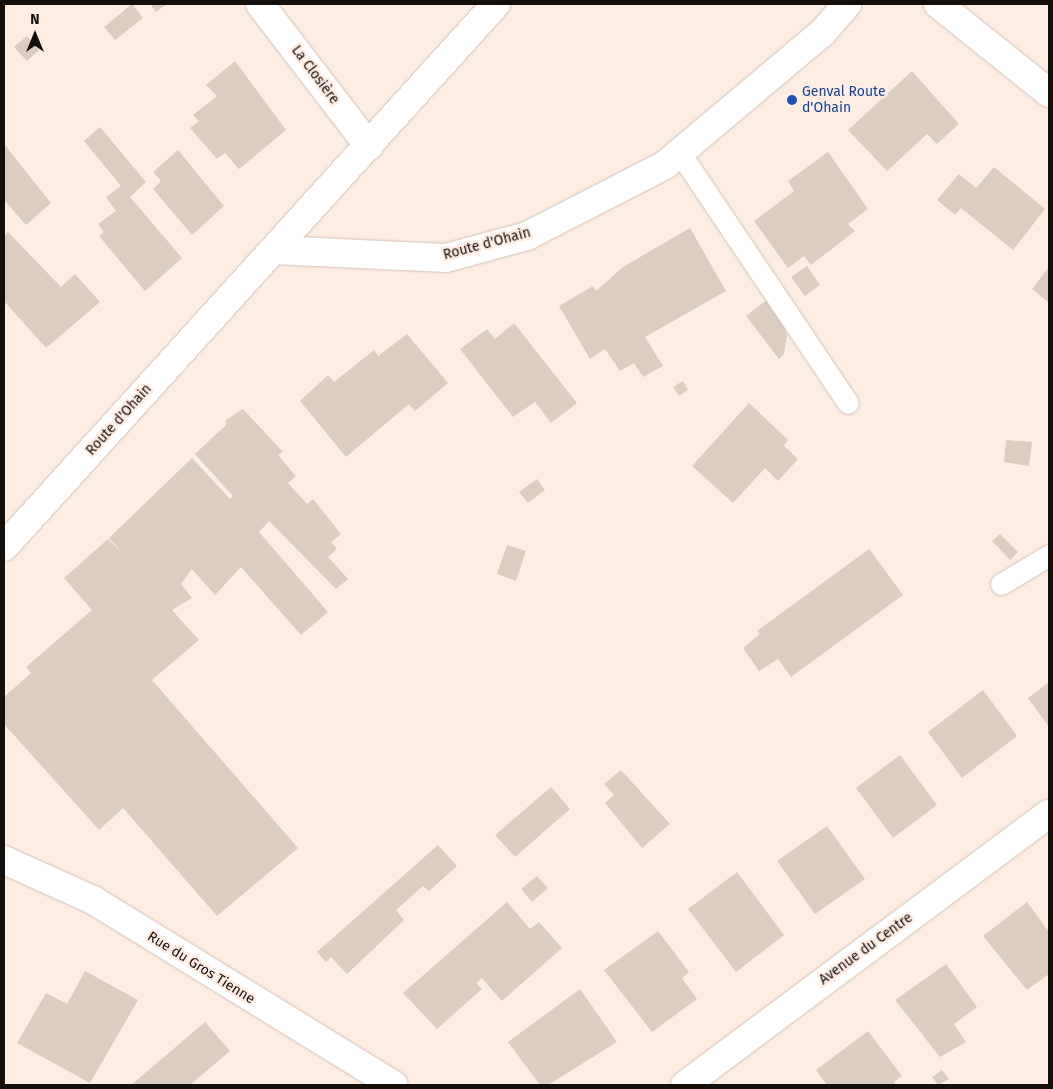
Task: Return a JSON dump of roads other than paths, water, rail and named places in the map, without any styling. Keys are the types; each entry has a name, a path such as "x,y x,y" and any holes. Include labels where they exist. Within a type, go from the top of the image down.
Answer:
{"street":[{"name":"La Closière","path":"260,4 369,146"},
{"name":"Route d'Ohain","path":"4,547 496,4"},
{"name":"Route d'Ohain","path":"274,250 446,258 527,236 591,206 680,153 823,32 847,4"},
{"path":"938,4 1049,93"},
{"name":"Avenue du Centre","path":"685,1085 1049,814"},
{"name":"Rue du Gros Tienne","path":"4,860 93,900 394,1085"}],"lane":[{"path":"680,153 848,403"},
{"path":"1001,584 1049,555"}],"place":[{"name":"Genval Route d'Ohain","path":"792,100"}]}
